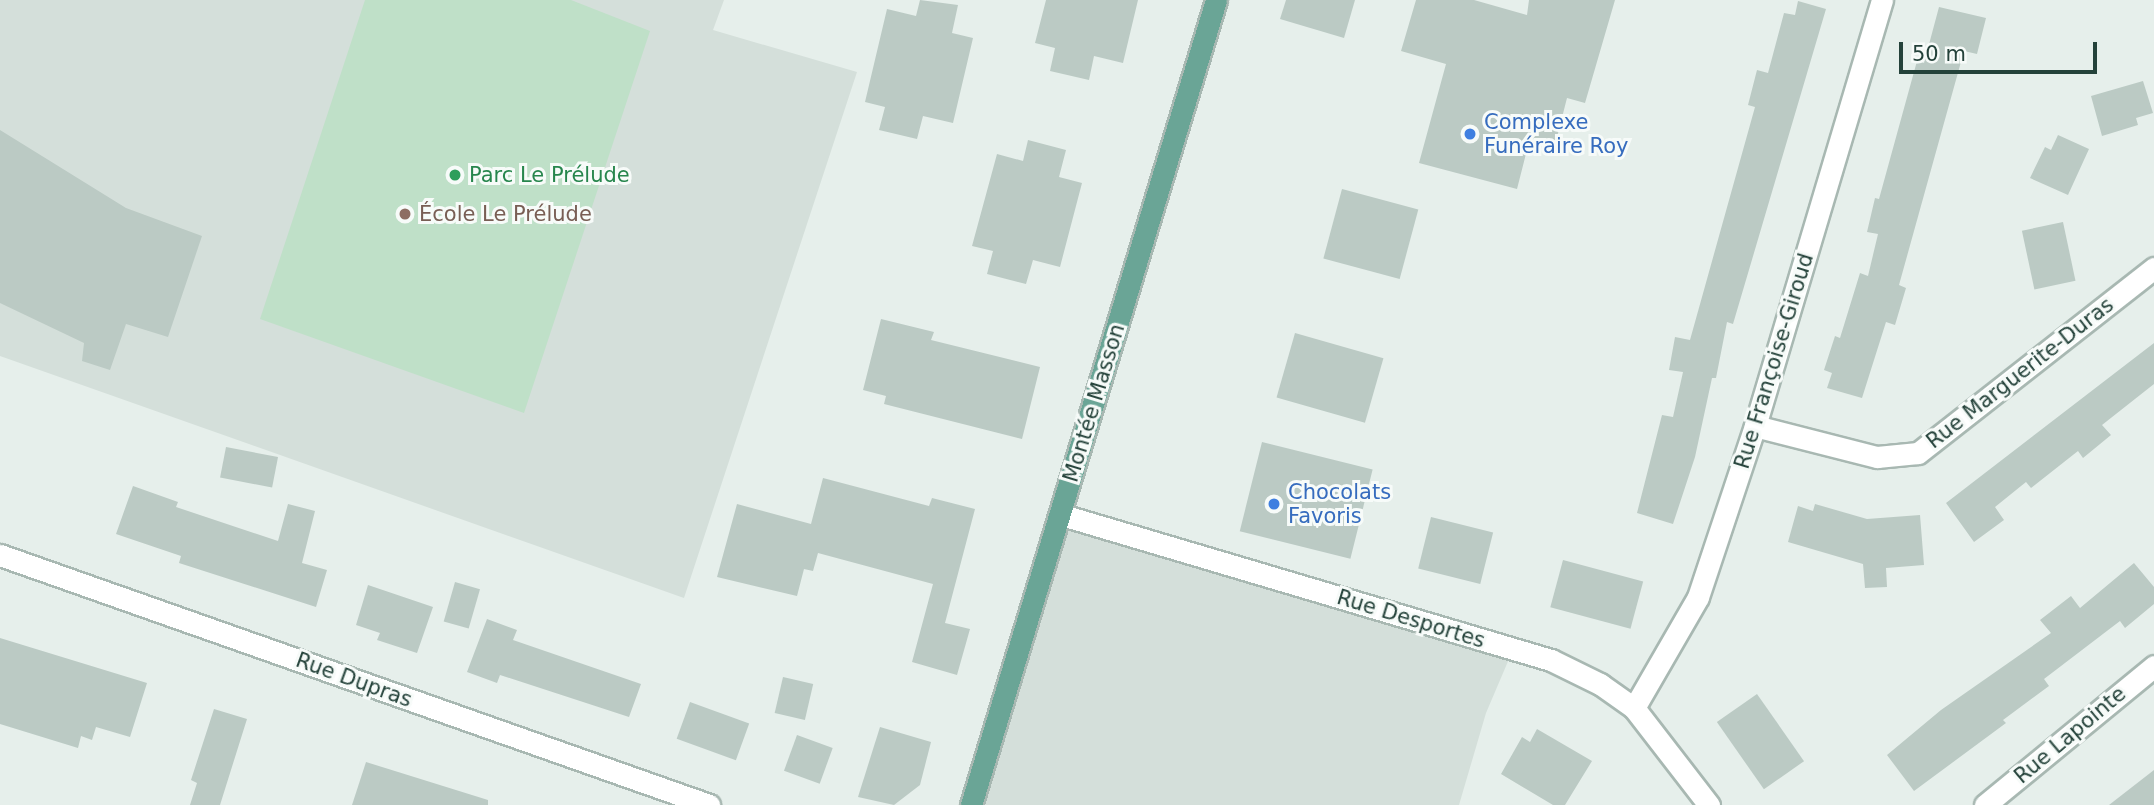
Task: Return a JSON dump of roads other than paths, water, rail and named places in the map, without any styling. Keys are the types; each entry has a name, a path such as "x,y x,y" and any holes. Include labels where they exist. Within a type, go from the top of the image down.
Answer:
{"main road":[{"name":"Montée Masson","path":"971,805 1062,515 1216,0"}],"street":[{"name":"Rue Françoise-Giroud","path":"1634,708 1698,597 1755,426 1882,0"},
{"name":"Rue Marguerite-Duras","path":"1755,426 1877,457 1918,453 2154,268"},
{"name":"Rue Desportes","path":"1062,515 1551,660 1600,684 1634,708 1709,805"},
{"name":"Rue Dupras","path":"0,555 709,805"},
{"name":"Rue Lapointe","path":"1985,805 2154,666"}],"place":[{"name":"Complexe Funéraire Roy","path":"1470,134"},
{"name":"Parc Le Prélude","path":"455,175"},
{"name":"École Le Prélude","path":"405,214"},
{"name":"Chocolats Favoris","path":"1274,504"}]}
